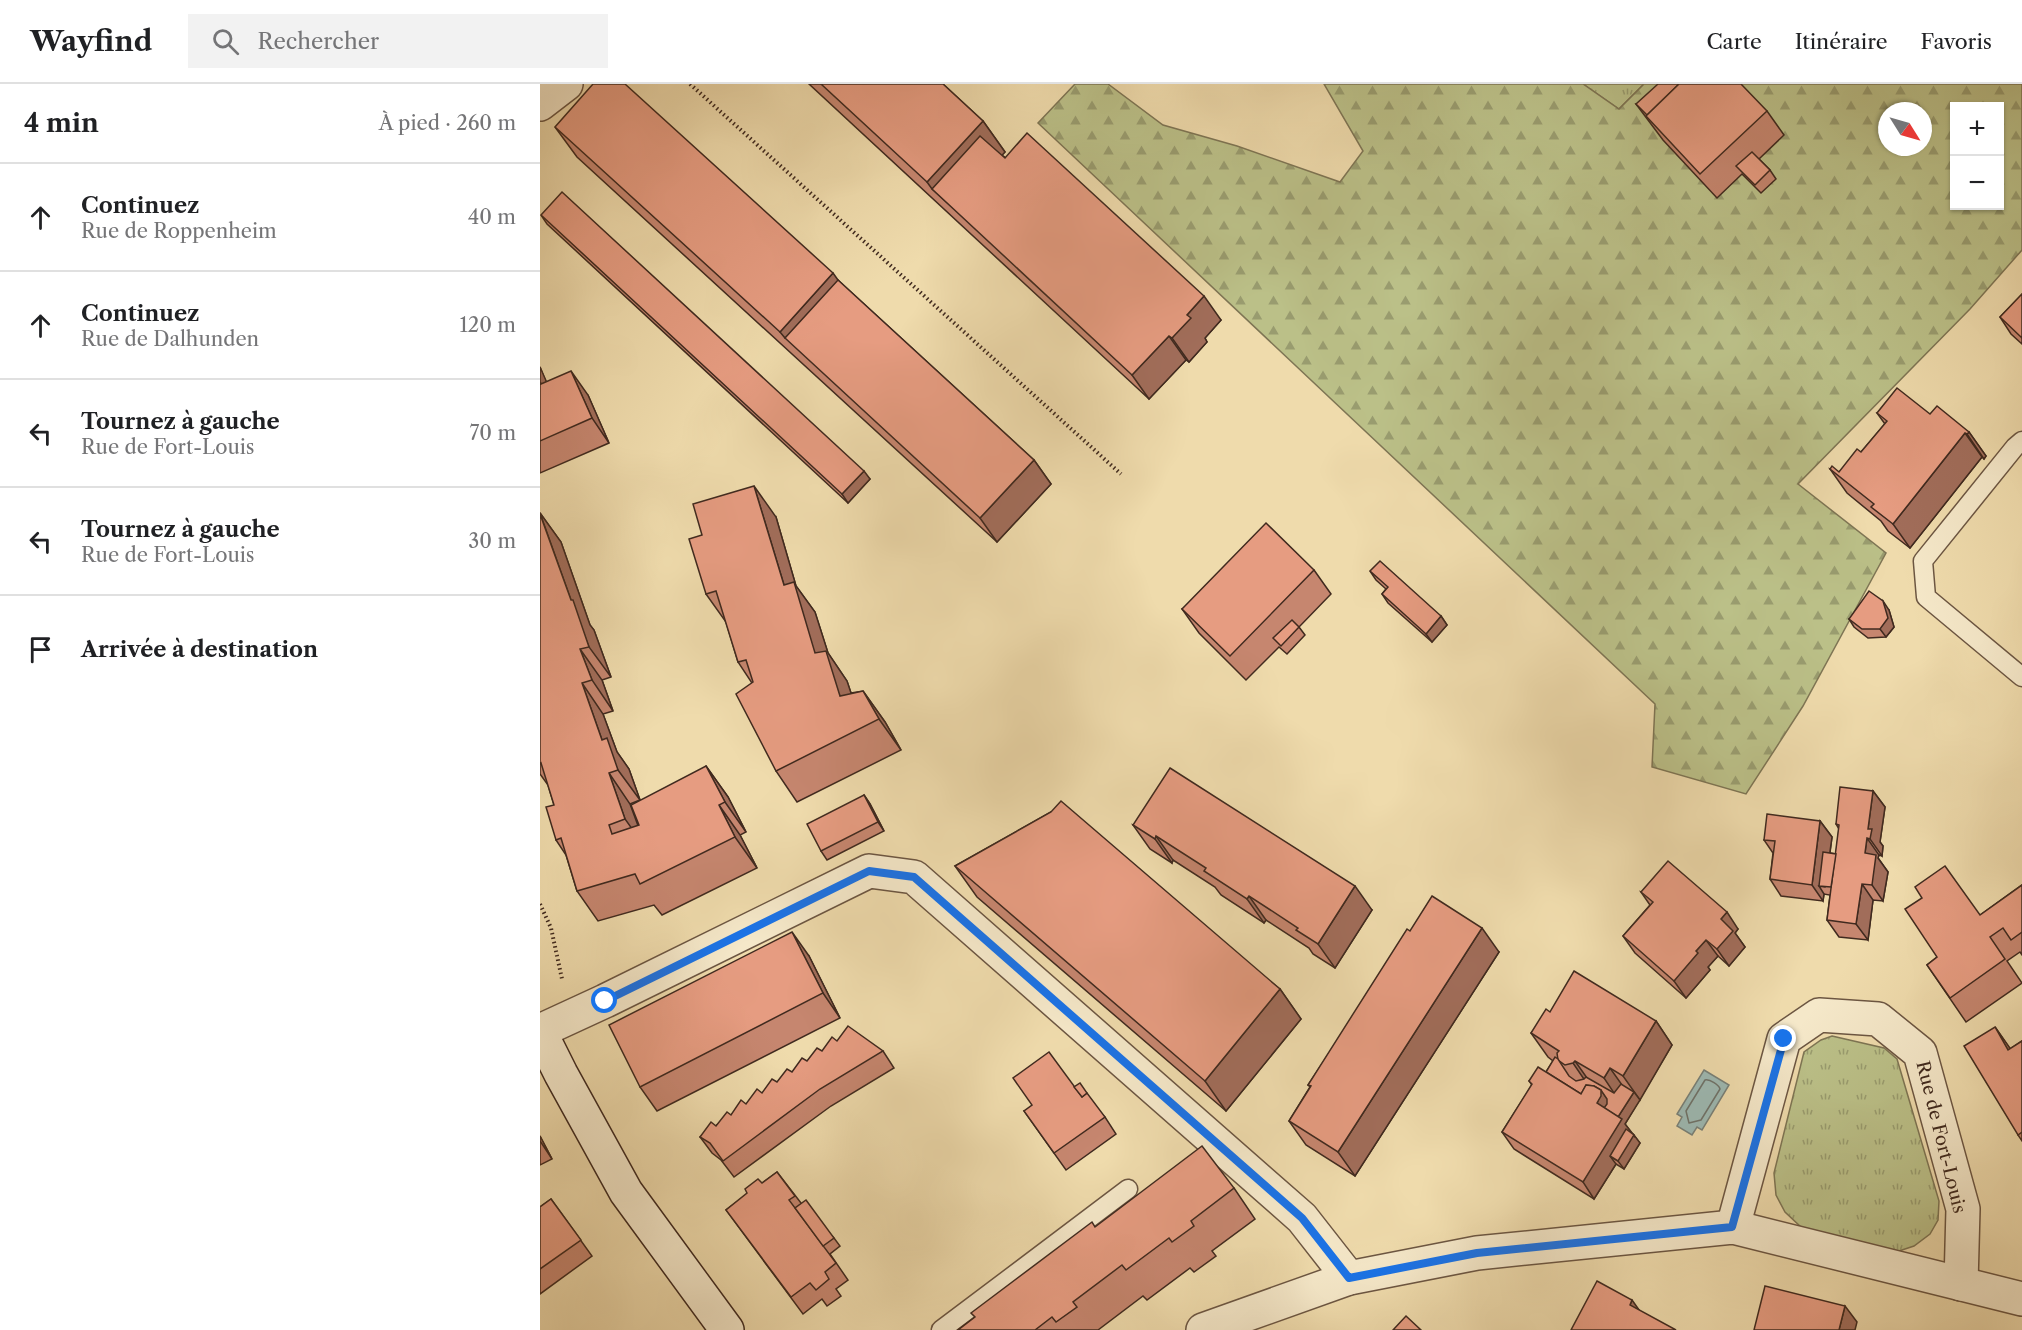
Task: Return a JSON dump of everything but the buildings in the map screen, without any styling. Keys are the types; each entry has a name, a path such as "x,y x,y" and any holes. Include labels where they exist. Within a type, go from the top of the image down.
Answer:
{"street":[{"path":"540,104 566,84"},
{"path":"727,1330 626,1192 540,1031 869,871 914,877 1302,1218 1349,1278"},
{"name":"Rue de Fort-Louis","path":"1732,1227 1784,1039 1819,1015 1878,1019 1920,1053 1963,1209 1961,1284"},
{"path":"1203,1330 1349,1278 1477,1253 1732,1227 2022,1299"}],"lane":[{"path":"2022,441 1923,561 1926,597 2022,677"},
{"path":"941,1330 1128,1189"}],"path":[{"path":"690,84 1121,474"},
{"path":"540,904 551,928 564,987"}],"green space":[{"path":"1075,84 1108,84 1163,125 1237,146 1340,182 1363,151 1324,84 1583,84 1619,109 1644,84 2022,84 2022,250 1970,309 1798,484 1886,553 1803,706 1746,794 1652,767 1655,704 1038,123"},
{"path":"1583,84 1644,84 1619,109"},
{"path":"1832,1036 1884,1048 1897,1059 1939,1201 1938,1220 1930,1234 1914,1246 1896,1252 1801,1227 1785,1212 1776,1195 1774,1173 1804,1052 1821,1040"}],"water":[{"path":"1704,1070 1729,1085 1702,1130 1697,1127 1692,1135 1677,1126 1682,1117 1677,1114"}],"route":[{"path":"605,1001 869,871 914,877 1302,1218 1349,1278 1477,1253 1732,1227 1784,1039"}]}
